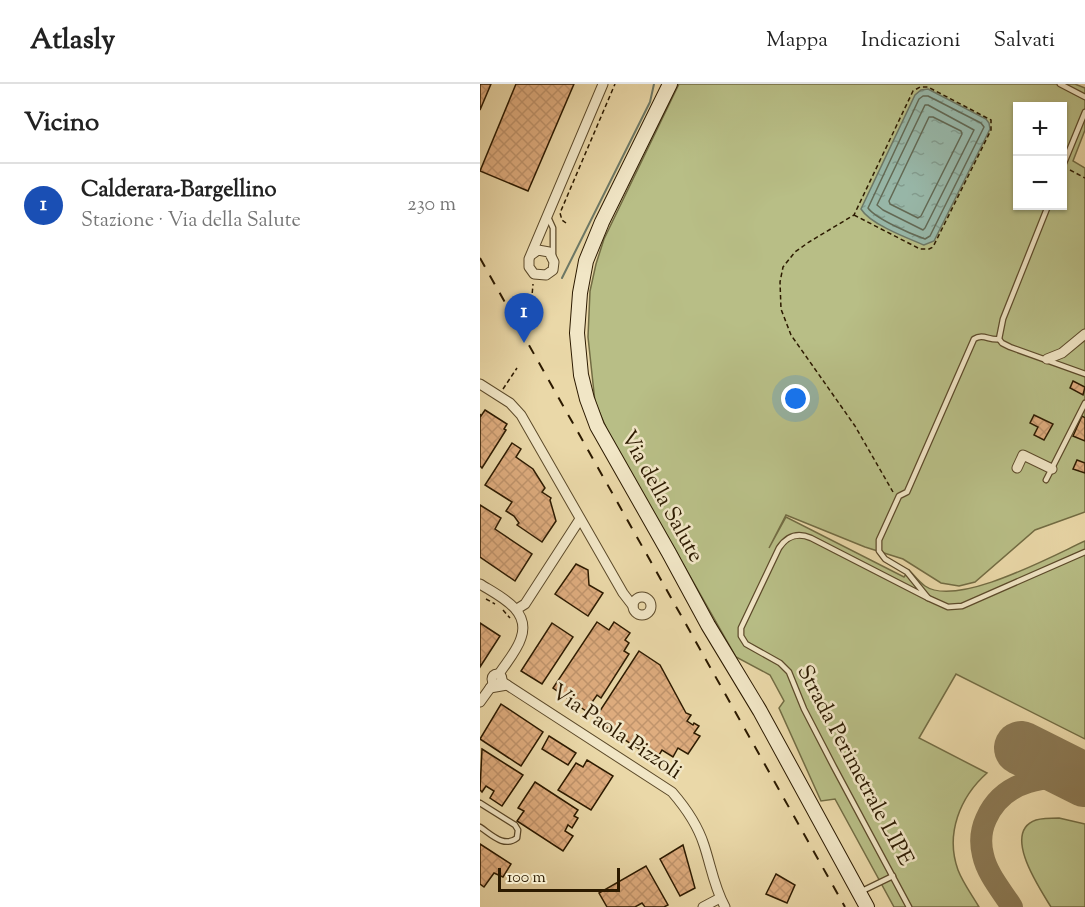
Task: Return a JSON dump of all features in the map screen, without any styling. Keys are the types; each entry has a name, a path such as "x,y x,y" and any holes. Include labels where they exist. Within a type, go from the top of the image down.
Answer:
{"street":[{"path":"539,235 545,251 553,258 554,266 550,273 542,276 534,274 528,263 539,235 603,84"},
{"name":"Via della Salute","path":"670,84 602,222 586,261 580,293 577,333 581,375 597,426 708,625 760,711 867,907"},
{"path":"531,255 538,250 545,251"},
{"path":"1047,359 1062,353 1085,334"},
{"path":"480,384 510,403 521,415 622,593 633,606"},
{"path":"1017,468 1023,455 1052,469"},
{"path":"519,613 580,519"},
{"path":"480,584 519,613 523,624 521,639 505,664 499,682"},
{"path":"480,702 505,676 505,664"},
{"name":"Via Paola Pizzoli","path":"499,682 672,792 682,804 703,843 720,898 726,907"},
{"path":"703,907 720,898"}],"lane":[{"path":"1060,84 1085,97"},
{"path":"1067,157 1085,112"},
{"path":"999,339 1003,319 1046,210"},
{"path":"547,216 553,228 553,258"},
{"path":"999,339 982,336 974,339 908,492 899,496 879,540 879,550 885,559 908,572 928,598 948,607 962,606 1085,552"},
{"path":"999,339 1010,347 1085,374"},
{"path":"1046,480 1085,403"},
{"name":"Strada Perimetrale LIPE","path":"909,907 834,767 789,672 780,663 746,644 741,636 741,627 779,548 786,539 795,535 811,538 928,598"},
{"path":"480,803 515,825 518,830 517,838 512,842 504,842 480,827"},
{"path":"859,893 893,876"}],"path":[{"path":"566,224 560,213 615,84"},
{"path":"855,214 920,249 933,247 991,130 991,120 928,87 916,88 855,214 789,257 781,274 780,299 787,325 797,345 855,426 892,492 899,496"},
{"path":"1067,169 1085,178"},
{"path":"531,308 534,274"},
{"path":"495,385 503,390 518,368"},
{"path":"480,595 501,608 510,618 519,613"}],"green space":[{"path":"679,84 1075,84 1085,88 1085,130 1073,161 1085,168 1085,512 1035,530 975,582 959,586 941,583 903,559 865,547 786,515 769,548 786,517 904,577 909,570 925,586 940,591 959,590 1005,577 1085,541 1085,739 956,674 919,738 987,773 969,793 963,805 954,830 953,843 958,870 979,907 894,907 835,799 821,801 779,708 784,701 770,675 736,657 608,432 595,402 588,337 590,291 604,239"},
{"path":"1059,818 1085,824 1085,907 1051,907 1032,875 1022,848 1022,836 1026,826 1036,820"}],"water":[{"path":"928,89 986,119 990,129 934,241 924,245 880,225 861,209 915,95 921,90"}],"building":[{"path":"480,84 491,84 480,110"},
{"path":"516,84 574,84 528,191 480,171"},
{"path":"1073,381 1085,387 1083,395 1070,388"},
{"path":"485,410 507,424 504,429 506,430 482,468 480,466 480,414 481,416"},
{"path":"1034,415 1053,424 1044,440 1034,435 1038,427 1030,423"},
{"path":"1082,416 1085,418 1085,441 1073,436"},
{"path":"512,443 521,449 516,457 533,469 545,488 542,492 551,498 556,521 542,542 517,525 519,523 514,516 506,511 512,502 485,485"},
{"path":"1077,460 1085,463 1085,473 1073,469"},
{"path":"480,505 501,518 495,529 532,554 515,581 480,557"},
{"path":"576,564 588,570 589,585 603,593 588,616 555,594"},
{"path":"597,622 609,630 614,622 630,633 625,640 629,643 624,651 629,654 601,698 597,695 586,711 553,688"},
{"path":"480,623 500,636 480,667"},
{"path":"552,623 573,637 542,684 521,671"},
{"path":"639,651 660,665 686,713 691,715 687,721 699,726 694,733 700,736 688,754 678,748 673,757 662,750 656,760 594,720"},
{"path":"501,704 543,732 521,766 480,739"},
{"path":"549,736 576,753 568,765 542,749"},
{"path":"482,749 523,775 502,806 490,798 494,791 486,786 482,792 480,790"},
{"path":"587,760 613,776 591,810 558,790 576,763 583,767"},
{"path":"535,782 578,810 574,816 578,818 572,828 568,825 565,831 573,836 563,851 517,821 524,811 518,808"},
{"path":"480,844 511,864 503,877 494,873 484,887 480,884"},
{"path":"683,845 695,888 680,896 660,859"},
{"path":"646,866 668,905 645,907 642,903 635,907 607,907 599,893"},
{"path":"776,874 795,885 787,903 766,894"}],"waterway":[{"path":"562,278 650,102 654,84"}],"taxiway":[{"path":"1012,907 991,876 985,862 982,837 986,819 1003,795 1028,782 1056,778 1085,783"}],"runway":[{"path":"1021,748 1085,780"}],"railway":[{"path":"480,258 845,907"}],"place":[{"name":"Calderara-Bargellino","path":"524,343"}]}
